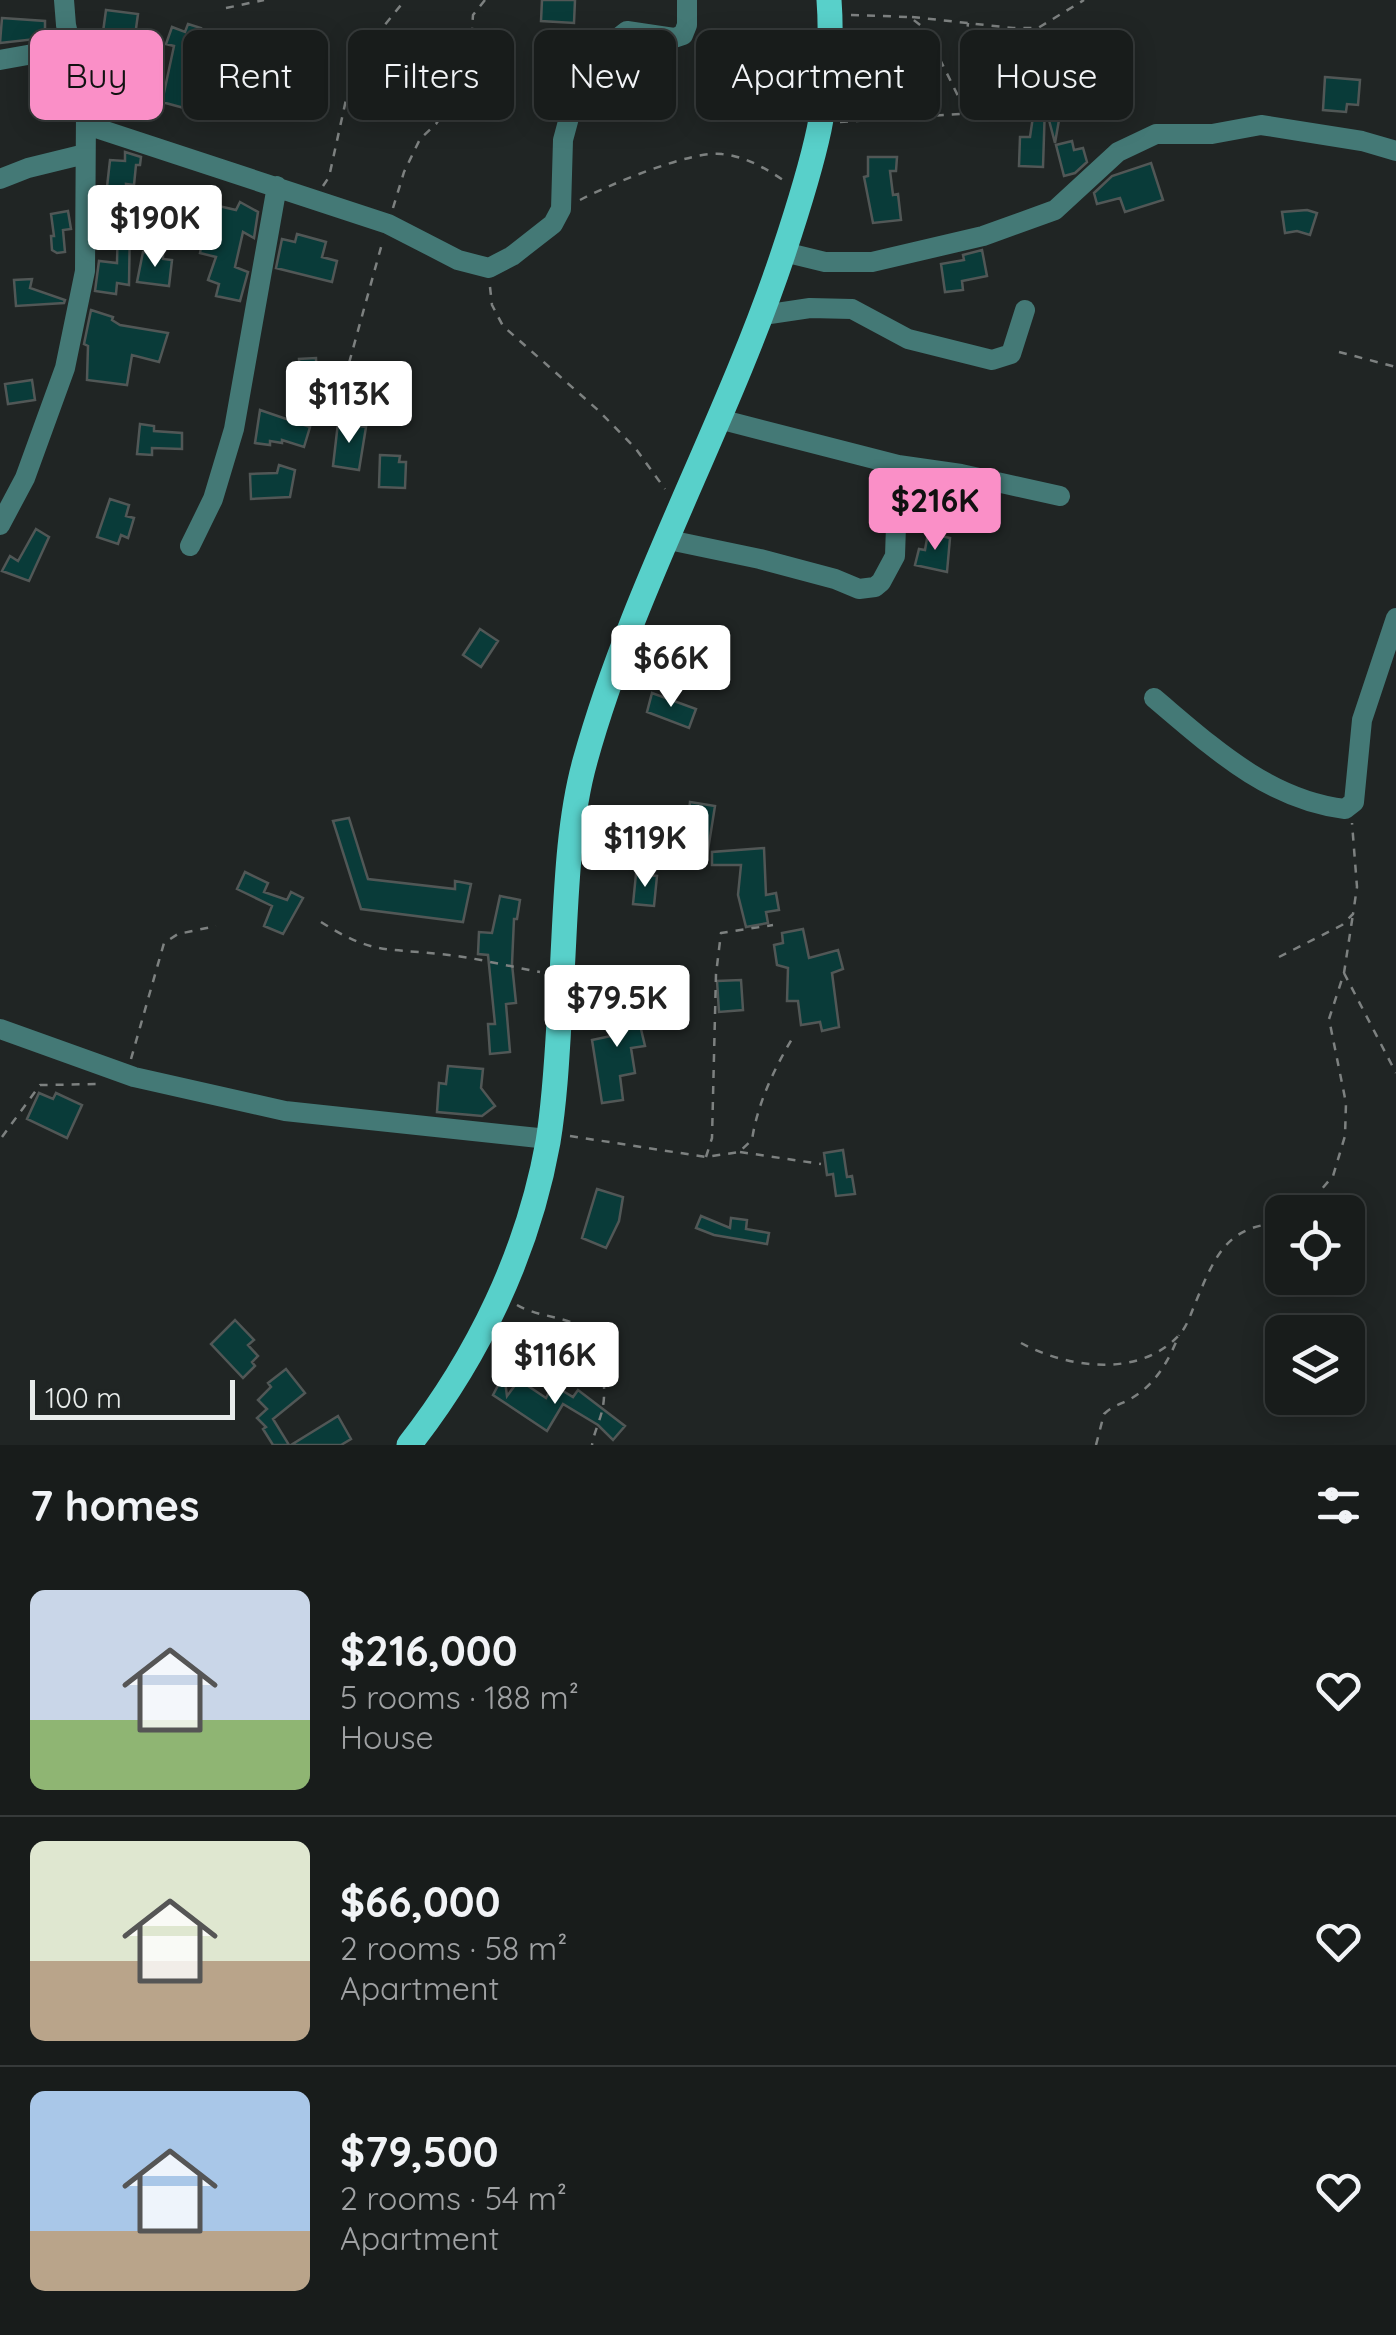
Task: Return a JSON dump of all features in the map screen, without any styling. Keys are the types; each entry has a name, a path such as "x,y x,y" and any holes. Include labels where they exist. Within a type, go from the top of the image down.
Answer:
{"main road":[{"path":"408,1445 467,1358 501,1297 533,1211 548,1136 566,891 584,763 623,649 763,315 803,195 823,121 830,66 829,8"}],"street":[{"path":"64,0 67,30"},
{"path":"87,126 388,224 458,260 488,268 512,256 553,224 561,209 562,140 583,72 618,35 627,31 674,38 684,35 687,0"},
{"path":"0,60 30,55"},
{"path":"0,525 26,478 65,368 85,272 86,120"},
{"path":"784,252 825,262 872,262 984,236 1055,210 1118,152 1156,134 1212,134 1261,126 1362,141 1396,151"},
{"path":"0,179 85,154"},
{"path":"190,546 214,500 234,429 277,186"},
{"path":"763,315 810,308 852,309 908,338 996,360 1011,354 1024,310"},
{"path":"720,419 898,465 961,474 1060,496"},
{"path":"669,540 760,559 859,589 875,588 895,556 898,465"},
{"path":"1154,698 1234,766 1280,790 1336,808 1350,806 1356,794 1362,720 1396,618"},
{"path":"0,1029 130,1076 285,1111 548,1136"}],"path":[{"path":"226,8 264,0"},
{"path":"311,197 329,177 348,86 371,42 404,0"},
{"path":"304,418 330,411 338,402 404,172 452,98 473,15 485,0"},
{"path":"829,8 1038,28 1084,0"},
{"path":"910,17 934,42 960,99"},
{"path":"968,23 968,30"},
{"path":"823,121 960,114"},
{"path":"561,209 654,167 720,154 767,169 803,195"},
{"path":"488,268 492,305 504,326 612,424 681,510"},
{"path":"1339,352 1396,366"},
{"path":"1317,1195 1334,1176 1345,1136 1346,1102 1329,1018 1344,973 1357,888 1350,806"},
{"path":"1278,957 1342,924 1353,914"},
{"path":"321,922 349,940 379,950 442,954 562,975"},
{"path":"706,1157 712,1138 716,974 721,933 774,925"},
{"path":"2,1137 40,1085 94,1087 130,1076 164,943 178,934 216,926"},
{"path":"1344,973 1396,1074"},
{"path":"739,1152 752,1140 767,1090 792,1039"},
{"path":"548,1136 706,1157 739,1152 820,1164"},
{"path":"1096,1445 1104,1414 1136,1396 1170,1360 1213,1263 1237,1234 1249,1226 1265,1225"},
{"path":"501,1297 530,1312 585,1330 602,1371 603,1406 592,1445"},
{"path":"1021,1342 1044,1355 1108,1367 1153,1353 1180,1334"}],"building":[{"path":"542,0 575,0 574,23 541,21"},
{"path":"106,10 138,14 136,30 103,30"},
{"path":"2,18 45,21 45,30 30,30 30,40 0,43"},
{"path":"172,27 183,31 183,108 163,102 174,46 166,44"},
{"path":"1325,77 1360,80 1358,105 1347,104 1346,112 1323,110"},
{"path":"1032,120 1045,120 1043,167 1019,166 1020,137 1030,137"},
{"path":"1049,120 1059,120 1055,143"},
{"path":"1072,141 1074,150 1083,148 1087,162 1075,173 1064,176 1056,145"},
{"path":"125,152 141,157 134,185 126,184 127,214 104,214 103,187 107,187 110,160 125,161"},
{"path":"868,157 897,157 896,171 890,171 901,220 873,223 864,177 868,176"},
{"path":"1151,163 1163,200 1125,212 1120,198 1097,204 1094,193 1112,176"},
{"path":"155,188 188,195 183,217 177,216 175,225 157,222 159,210 152,208"},
{"path":"240,202 258,212 254,238 243,232 235,267 248,272 240,301 216,296 219,284 208,280 216,257 200,253 210,204 236,210"},
{"path":"68,211 71,229 63,230 65,252 57,253 52,250 51,214"},
{"path":"1282,212 1317,213 1310,235 1285,233"},
{"path":"118,220 130,221 129,285 117,283 116,294 95,291 99,261 117,263"},
{"path":"297,234 326,242 322,257 337,261 332,282 276,268 282,239 295,242"},
{"path":"982,250 987,276 962,281 963,290 945,292 941,264 964,260 963,255"},
{"path":"143,252 163,254 163,259 172,260 169,286 137,282"},
{"path":"32,279 30,288 65,300 64,303 16,306 14,280"},
{"path":"91,310 113,317 120,325 168,333 159,362 132,355 127,385 87,380 88,346 84,344"},
{"path":"316,358 317,385 311,385 307,418 301,418 301,404 291,403 292,391 300,392 299,359"},
{"path":"372,375 377,399 347,407 347,380"},
{"path":"32,380 35,400 8,404 5,384"},
{"path":"260,410 310,427 304,447 282,440 270,441 270,445 255,443"},
{"path":"338,423 366,427 359,470 333,466"},
{"path":"140,424 154,426 154,431 182,433 182,449 152,448 152,455 137,454"},
{"path":"380,455 400,456 399,462 406,462 405,488 379,487"},
{"path":"279,465 295,470 290,497 251,499 250,474 277,473"},
{"path":"110,499 129,505 126,516 134,518 128,538 121,535 118,544 97,537"},
{"path":"36,529 49,537 29,581 2,571 10,556 18,561"},
{"path":"928,533 950,538 947,572 915,565 919,549 925,550"},
{"path":"480,629 498,641 481,667 463,655"},
{"path":"652,693 696,709 689,728 647,712"},
{"path":"690,802 715,806 707,856 684,852 687,836 672,834 675,818 688,820"},
{"path":"349,818 368,879 455,889 455,881 471,884 463,922 361,909 333,821"},
{"path":"764,848 766,895 776,893 779,910 766,912 768,923 746,927 738,895 741,865 712,865 712,852"},
{"path":"245,872 268,883 264,892 287,900 291,892 303,898 283,934 264,926 272,906 237,889"},
{"path":"636,874 657,876 654,906 633,904"},
{"path":"500,896 520,900 514,919 512,964 516,1003 506,1004 510,1052 490,1054 488,1024 495,1024 488,955 478,954 479,932 492,933"},
{"path":"803,929 809,958 838,950 843,969 832,973 839,1027 822,1031 820,1022 801,1025 798,1001 787,1001 788,968 777,965 774,945 783,943 782,933"},
{"path":"741,980 743,1010 719,1012 717,981"},
{"path":"635,1001 636,1026 640,1025 645,1046 631,1048 635,1073 620,1076 623,1100 602,1103 592,1040 611,1036 610,1002"},
{"path":"448,1066 483,1069 481,1088 495,1106 482,1116 437,1112 439,1083 446,1084"},
{"path":"39,1093 53,1099 56,1093 82,1105 67,1138 27,1119"},
{"path":"843,1150 847,1177 852,1176 855,1194 836,1196 833,1174 827,1175 824,1153"},
{"path":"597,1189 623,1197 619,1221 606,1248 582,1238"},
{"path":"701,1216 730,1228 731,1218 747,1220 746,1229 769,1233 767,1244 696,1228"},
{"path":"235,1320 254,1340 248,1345 258,1356 252,1362 255,1366 243,1378 211,1344"},
{"path":"286,1369 305,1393 273,1419 289,1445 273,1445 263,1429 266,1427 257,1418 267,1409 258,1400 271,1387 268,1383"},
{"path":"504,1374 507,1396 519,1380 546,1398 553,1385 573,1397 578,1390 625,1426 613,1440 598,1425 563,1404 547,1431 493,1395"},
{"path":"338,1416 351,1439 341,1445 291,1445"}]}
